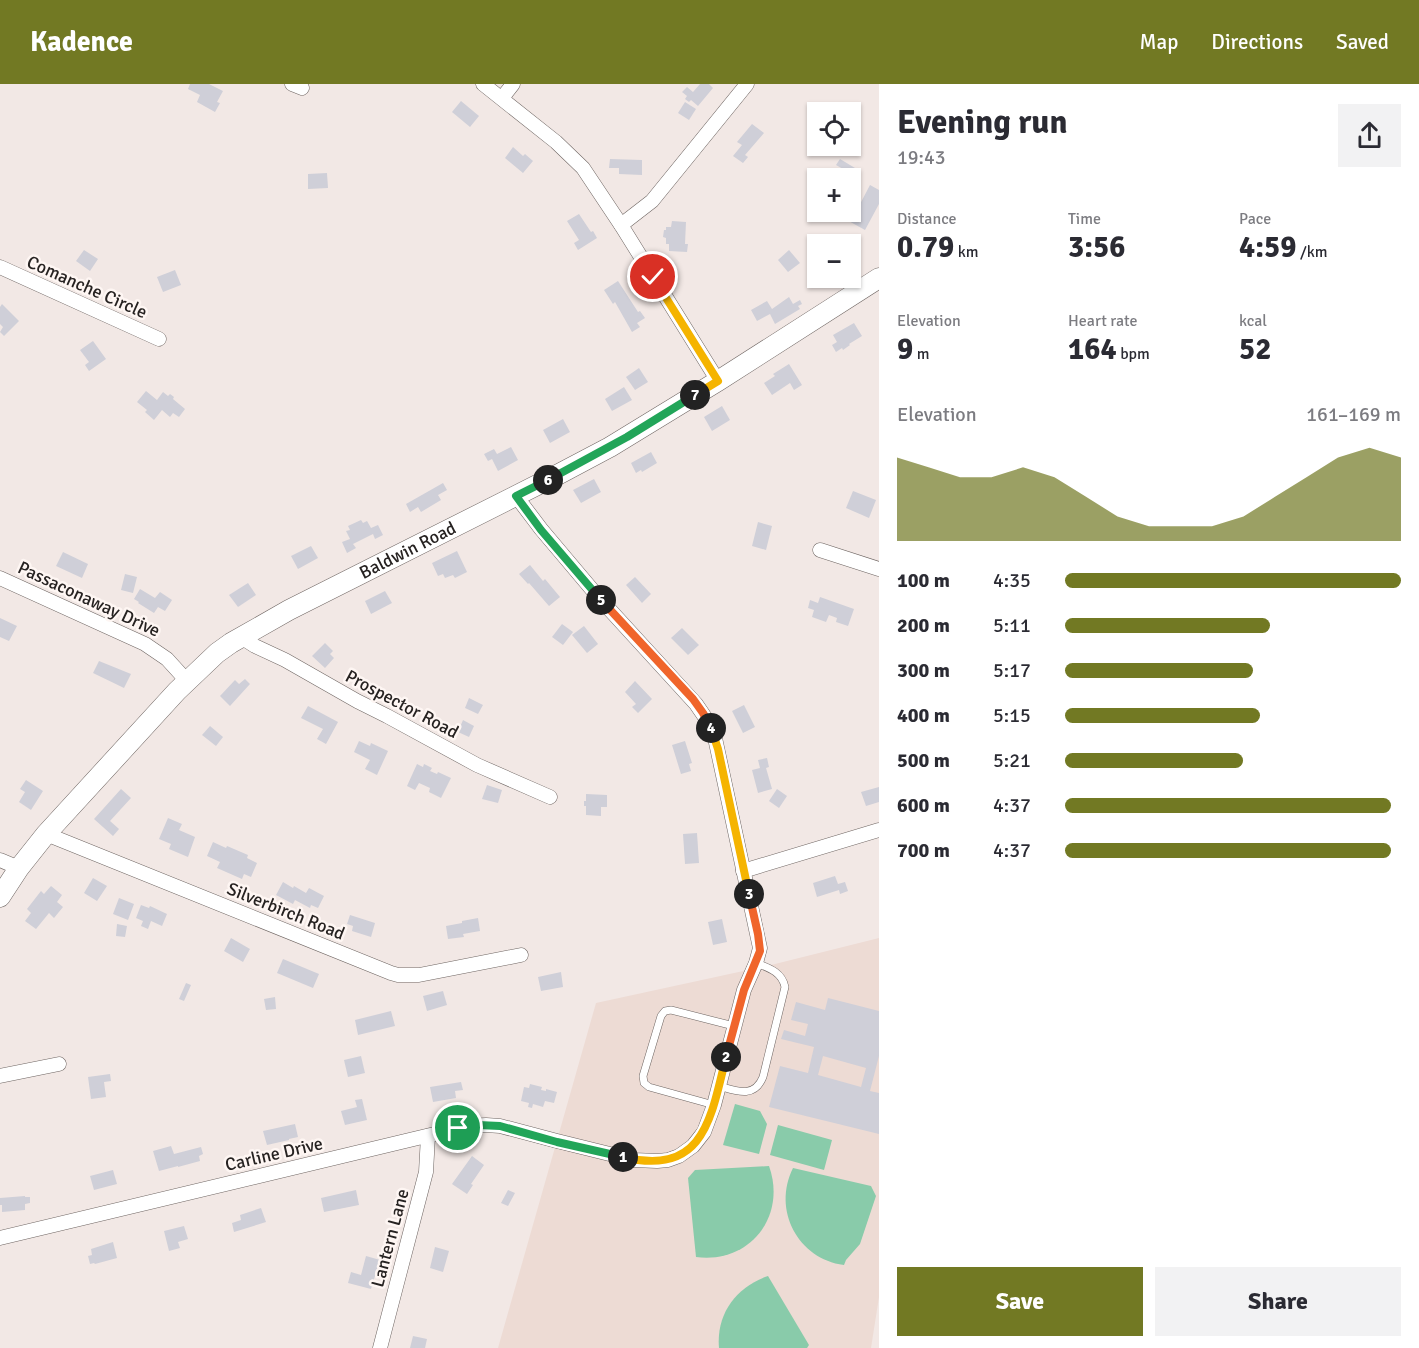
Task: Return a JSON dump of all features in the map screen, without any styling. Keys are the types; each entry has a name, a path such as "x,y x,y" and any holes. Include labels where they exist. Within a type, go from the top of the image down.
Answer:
{"street":[{"path":"483,84 555,142 583,168 718,381"},
{"path":"502,98 513,84"},
{"path":"621,225 652,201 747,84"},
{"name":"Comanche Circle","path":"0,267 159,339"},
{"name":"Baldwin Road","path":"0,897 46,834 187,681 217,653 241,637 319,595 618,442 879,278"},
{"path":"516,496 541,530 693,699 706,718 718,749 760,945 756,963"},
{"path":"820,550 879,569"},
{"name":"Passaconaway Drive","path":"0,578 145,644 167,659 187,681"},
{"name":"Prospector Road","path":"241,637 467,759 550,797"},
{"path":"743,872 879,830"},
{"name":"Silverbirch Road","path":"46,834 391,973 419,975 521,956"},
{"path":"0,861 19,868"},
{"name":"Carline Drive","path":"0,1238 468,1126 494,1125 511,1128 557,1142 634,1160 668,1160 684,1153 704,1132 714,1105 744,990 756,963"},
{"path":"0,1076 59,1065"},
{"name":"Lantern Lane","path":"380,1348 426,1172 428,1136"}],"lane":[{"path":"719,1086 738,1091 749,1091 758,1086 763,1077 785,987 781,976 770,968 756,963"},
{"path":"714,1105 649,1087 644,1083 643,1076 664,1011 671,1010 734,1026"}],"shaded area":[{"path":"879,938 879,1297 871,1348 498,1348 596,1003 771,965"}],"green space":[{"path":"735,1104 760,1111 767,1124 759,1154 723,1145"},
{"path":"778,1125 832,1140 824,1170 770,1155"},
{"path":"769,1166 773,1185 773,1202 768,1219 760,1233 733,1253 715,1257 696,1257 688,1178 695,1170"},
{"path":"793,1168 871,1186 876,1196 860,1244 844,1265 828,1261 814,1253 802,1243 793,1230 786,1200 787,1184"},
{"path":"768,1276 809,1345 807,1348 719,1348 721,1324 730,1303 746,1287"}],"building":[{"path":"190,84 209,84 223,91 215,112 197,102 200,95 188,89"},
{"path":"700,84 709,84 713,88 698,106 691,100 689,102 685,99 687,96 682,92 687,87 693,92"},
{"path":"461,101 479,116 470,127 452,112"},
{"path":"685,102 696,109 689,120 678,113"},
{"path":"752,124 764,133 745,155 748,157 743,163 733,156 742,145 737,142"},
{"path":"513,147 533,161 523,173 505,158"},
{"path":"610,159 642,160 642,175 619,174 619,168 609,168"},
{"path":"840,159 855,168 841,168 836,165"},
{"path":"327,173 328,188 308,189 308,174"},
{"path":"870,185 879,190 879,204 865,230 850,222 861,222 861,202"},
{"path":"579,214 597,238 578,250 574,243 579,240 567,221"},
{"path":"672,221 686,222 687,252 669,251 669,244 666,244 666,238 663,237 664,230 666,227 671,227"},
{"path":"84,250 98,259 90,271 76,261"},
{"path":"789,250 800,263 788,272 778,260"},
{"path":"175,270 181,285 163,292 157,277"},
{"path":"618,281 638,312 640,311 645,318 637,323 640,327 632,332 615,302 613,304 604,290"},
{"path":"789,297 793,304 800,300 802,304 798,306 800,309 775,324 770,314 757,321 751,310 767,301 772,309"},
{"path":"2,304 19,321 4,336 0,332 3,327 0,324"},
{"path":"854,323 862,336 843,350 842,348 836,352 832,345 837,342 833,335"},
{"path":"93,341 106,359 89,371 85,365 89,362 80,350"},
{"path":"789,364 802,385 794,390 790,383 772,395 764,383"},
{"path":"639,368 648,382 635,390 626,377"},
{"path":"624,387 632,400 612,411 605,399"},
{"path":"146,391 157,400 163,392 168,396 170,394 185,409 179,417 173,413 170,417 162,410 154,420 137,402"},
{"path":"722,406 730,420 712,431 704,417"},
{"path":"563,419 570,432 550,443 543,430"},
{"path":"511,447 518,460 498,471 492,459 488,461 484,454 494,449 497,454"},
{"path":"651,452 657,463 636,473 631,463"},
{"path":"594,479 601,492 581,503 573,490"},
{"path":"443,483 447,490 438,495 441,500 421,512 418,507 410,512 406,504"},
{"path":"853,491 876,500 869,518 846,508"},
{"path":"361,520 363,523 367,521 371,528 378,525 383,535 375,539 373,534 353,544 356,548 347,553 342,542 350,539 346,531 350,530 348,526"},
{"path":"758,522 772,526 766,550 752,546"},
{"path":"311,546 318,558 298,569 291,556"},
{"path":"457,551 467,572 455,578 453,575 445,578 443,574 438,576 432,563"},
{"path":"63,552 88,564 82,578 56,566"},
{"path":"530,565 560,597 549,606 519,574"},
{"path":"125,574 137,577 133,593 121,590"},
{"path":"635,577 651,594 642,603 626,585"},
{"path":"248,583 256,595 238,607 229,595"},
{"path":"140,589 155,598 160,592 172,600 165,611 158,607 154,613 134,599"},
{"path":"385,591 392,603 371,614 365,601"},
{"path":"820,597 854,609 848,626 836,622 837,618 829,615 826,622 812,617 814,610 808,608 810,600 818,603"},
{"path":"0,618 17,626 9,641 0,637"},
{"path":"562,624 573,632 563,645 552,637"},
{"path":"584,626 598,644 587,653 572,635"},
{"path":"682,628 699,645 688,655 671,638"},
{"path":"325,643 333,651 330,654 334,658 325,668 312,656"},
{"path":"99,661 131,674 124,688 93,673"},
{"path":"245,679 250,684 230,706 220,696 235,680 239,684"},
{"path":"635,681 652,699 638,713 632,707 636,704 625,692"},
{"path":"469,698 483,705 478,714 465,708"},
{"path":"744,705 755,727 743,733 732,711"},
{"path":"308,706 338,722 326,744 317,739 323,729 301,718"},
{"path":"463,720 474,726 469,737 458,732"},
{"path":"210,726 223,737 216,746 202,735"},
{"path":"359,741 370,746 371,743 388,751 377,775 365,769 370,760 354,752"},
{"path":"685,741 692,763 689,764 691,771 681,774 672,745"},
{"path":"767,758 769,767 766,768 772,789 758,793 752,770 760,768 758,760"},
{"path":"417,764 423,767 424,764 432,768 430,771 451,778 441,798 429,792 430,788 419,783 415,790 407,786"},
{"path":"26,780 43,791 31,810 19,802 25,792 20,789"},
{"path":"487,785 502,790 498,803 482,799"},
{"path":"879,787 879,802 866,806 861,792"},
{"path":"121,789 131,798 110,821 119,829 113,836 94,819"},
{"path":"777,789 787,796 779,808 769,801"},
{"path":"586,794 607,795 607,807 601,807 601,816 586,815 584,801 586,801"},
{"path":"168,818 182,824 179,830 195,837 188,857 169,849 171,844 159,839"},
{"path":"697,833 699,863 685,864 683,834"},
{"path":"213,842 248,855 247,858 257,863 251,877 244,874 242,879 217,868 220,862 207,856"},
{"path":"835,876 838,884 845,882 848,891 840,894 839,890 817,897 813,883"},
{"path":"93,878 107,886 97,901 84,893"},
{"path":"283,882 306,893 309,888 324,896 318,908 311,905 310,908 295,900 293,904 276,895"},
{"path":"51,886 62,895 57,902 63,907 54,918 49,913 36,929 25,921 31,913 27,909 41,891 44,894"},
{"path":"119,898 134,904 128,920 113,914"},
{"path":"141,905 149,908 150,906 167,914 162,926 151,921 148,929 141,926 143,921 136,918"},
{"path":"350,915 375,923 371,937 352,931 353,926 347,924"},
{"path":"478,918 480,931 463,934 464,937 448,939 446,926"},
{"path":"722,919 727,942 713,945 708,922"},
{"path":"117,924 127,926 125,937 116,936"},
{"path":"231,938 250,949 243,962 224,951"},
{"path":"283,959 319,974 313,988 277,973"},
{"path":"561,972 563,987 541,991 538,977"},
{"path":"186,983 191,985 184,1001 179,999"},
{"path":"443,991 447,1005 427,1011 423,996"},
{"path":"275,997 276,1009 266,1010 264,999"},
{"path":"828,998 879,1011 879,1056 870,1091 879,1093 879,1134 769,1107 780,1066 808,1073 814,1047 781,1039 784,1030 805,1036 808,1024 791,1020 796,1002 825,1010","holes":["823,1056 866,1068 861,1087 818,1075"]},
{"path":"391,1011 395,1026 358,1035 355,1020"},
{"path":"361,1056 365,1073 348,1077 344,1060"},
{"path":"110,1074 111,1081 104,1082 106,1097 91,1099 88,1077"},
{"path":"461,1082 463,1090 455,1091 456,1098 433,1102 430,1087"},
{"path":"530,1084 542,1087 541,1090 557,1092 554,1103 545,1101 543,1107 533,1104 532,1108 528,1107 529,1103 521,1101 524,1087 529,1088"},
{"path":"362,1099 367,1120 345,1125 341,1111 357,1107 355,1100"},
{"path":"295,1124 298,1137 267,1145 263,1131"},
{"path":"171,1146 174,1154 201,1147 203,1154 199,1156 200,1161 159,1171 153,1151"},
{"path":"472,1156 484,1165 467,1194 452,1184"},
{"path":"113,1170 117,1184 94,1190 90,1176"},
{"path":"356,1190 359,1205 324,1212 321,1198"},
{"path":"508,1190 515,1193 508,1206 501,1203"},
{"path":"30,1197 30,1203 25,1204 25,1210 2,1212 0,1198"},
{"path":"261,1208 266,1222 234,1232 232,1223 241,1220 240,1215"},
{"path":"184,1226 188,1239 178,1242 180,1248 169,1251 164,1231"},
{"path":"113,1242 117,1258 90,1264 88,1256 92,1255 91,1249"},
{"path":"435,1247 449,1251 443,1272 430,1268"},
{"path":"366,1256 380,1260 371,1289 348,1283 351,1272 361,1275"},
{"path":"413,1336 427,1339 425,1348 410,1348"}],"route":[{"path":"458,1128 478,1125 500,1126 634,1160 663,1161 684,1153 701,1137 709,1120 744,990 759,954 758,934 718,749 709,723 693,699 583,580 516,496 627,437 718,381 653,277"}]}
